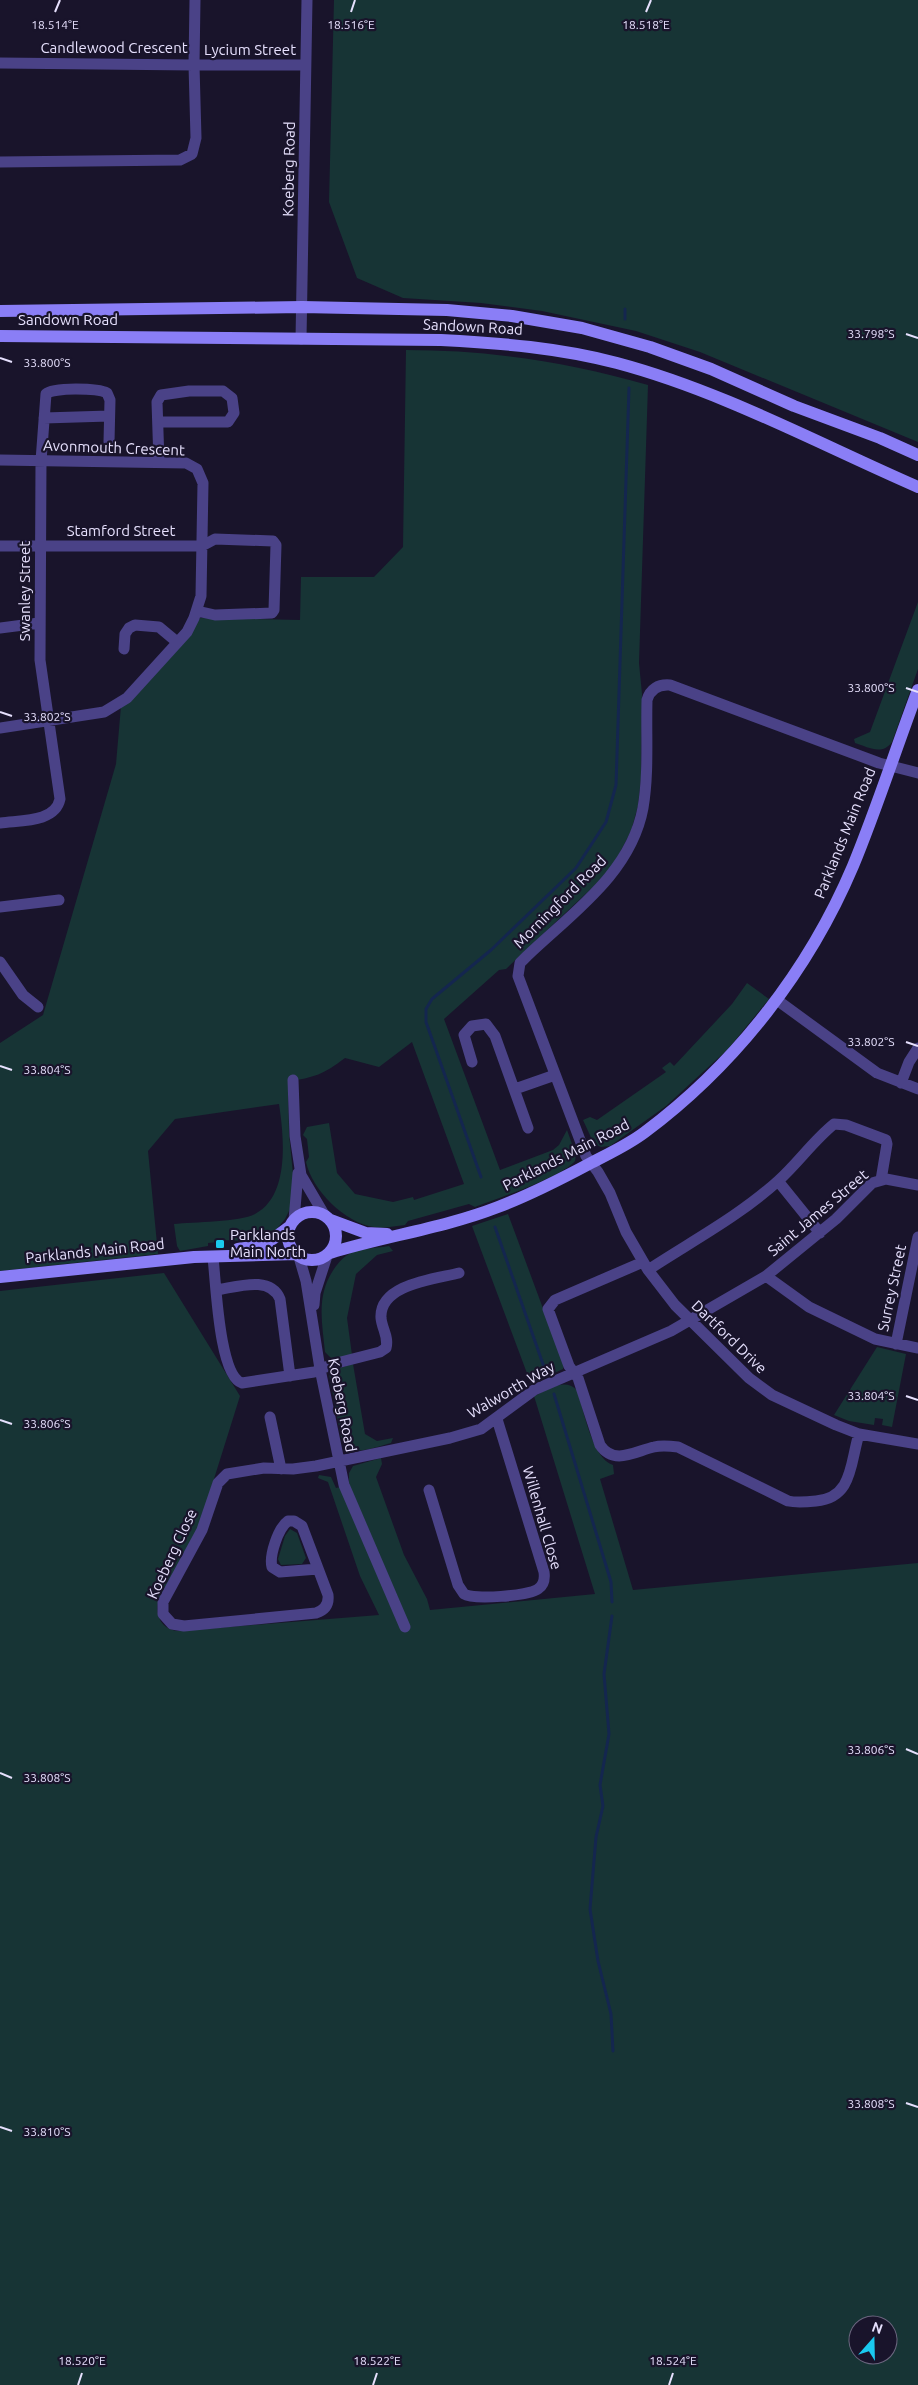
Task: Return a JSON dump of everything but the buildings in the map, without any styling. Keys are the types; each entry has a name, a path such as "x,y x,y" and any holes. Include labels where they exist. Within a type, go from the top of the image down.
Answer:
{"main road":[{"name":"Sandown Road","path":"0,311 302,308 447,310 512,316 582,328 650,347 711,369 794,406 880,438 918,455"},
{"name":"Sandown Road","path":"0,336 478,342 531,347 594,358 661,376 707,394 918,488"},
{"name":"Parklands Main Road","path":"328,1255 458,1221 538,1191 644,1133 681,1103 747,1037 777,1000 811,948 853,866 918,690"},
{"path":"309,1212 328,1218 337,1237 328,1255 316,1260 298,1256 288,1242 292,1224 309,1212"},
{"name":"Parklands Main Road","path":"328,1218 353,1229 383,1235 426,1229"},
{"name":"Parklands Main Road","path":"0,1277 194,1257 266,1244 292,1224"},
{"name":"Parklands Main Road","path":"194,1257 298,1256"}],"street":[{"name":"Candlewood Crescent","path":"0,63 194,65 195,0"},
{"name":"Koeberg Road","path":"301,339 307,0"},
{"name":"Lycium Street","path":"194,65 305,65"},
{"path":"0,162 180,160 192,154 196,138 194,65"},
{"name":"Swanley Street","path":"0,823 49,816 59,805 60,799 40,660 41,461 45,399 49,391 54,389 104,391 109,396 110,416"},
{"path":"158,422 228,422 234,413 232,398 223,391 168,392 161,395 157,402 159,462"},
{"path":"44,418 110,416 110,442"},
{"name":"Avonmouth Crescent","path":"0,460 188,463 197,469 203,483 201,596 197,611 187,632 127,698 104,712 0,728"},
{"name":"Stamford Street","path":"0,546 202,546 215,540 273,541 276,545 274,610 272,613 215,615 197,611"},
{"path":"0,628 39,623"},
{"path":"124,649 125,634 129,628 135,625 159,627 177,642"},
{"name":"Morningford Road","path":"591,1163 586,1156 555,1075 518,976 518,969 527,956 608,879 630,845 640,821 644,796 647,700 651,691 658,686 670,685 890,765"},
{"path":"890,765 918,773"},
{"path":"0,907 59,900"},
{"path":"0,962 22,995 38,1007"},
{"path":"777,1000 870,1069 918,1088"},
{"path":"472,1062 464,1035 472,1026 486,1024 495,1036 528,1128"},
{"path":"901,1082 909,1062 918,1048"},
{"path":"515,1089 555,1075"},
{"path":"292,1224 298,1185 293,1080"},
{"path":"859,1434 846,1484 841,1491 825,1500 792,1502 678,1447 660,1446 625,1456 611,1454 600,1445 578,1378 569,1366 548,1313 550,1303 646,1266 718,1228 778,1181 819,1137 834,1124 840,1123 886,1140 881,1180"},
{"path":"297,1153 301,1175 328,1218"},
{"name":"Dartford Drive","path":"591,1163 610,1193 626,1232 646,1266 675,1305 763,1390 859,1434 918,1444"},
{"name":"Saint James Street","path":"690,1320 766,1276 820,1233 869,1186 881,1180 918,1185"},
{"path":"778,1181 820,1233"},
{"name":"Surrey Street","path":"896,1344 918,1237"},
{"name":"Koeberg Road","path":"314,1329 315,1293 328,1255"},
{"name":"Koeberg Road","path":"298,1256 306,1281 320,1369 344,1485 405,1627"},
{"path":"213,1258 224,1356 233,1378 242,1382 290,1376 320,1369 386,1348 388,1342 381,1317 383,1306 390,1295 403,1287 459,1273"},
{"path":"766,1276 809,1307 875,1339 918,1348"},
{"path":"216,1290 259,1284 268,1286 276,1291 280,1299 290,1376"},
{"name":"Walworth Way","path":"338,1462 450,1438 481,1429 534,1390 671,1331 690,1320"},
{"path":"270,1417 281,1469"},
{"name":"Willenhall Close","path":"429,1490 458,1585 464,1594 476,1598 530,1593 540,1588 544,1581 544,1572 497,1419"},
{"name":"Koeberg Close","path":"318,1569 280,1572 272,1566 271,1560 285,1523 294,1521 302,1526 318,1569 328,1599 324,1610 316,1613 184,1626 172,1624 164,1614 163,1602 202,1530 220,1479 234,1472 293,1469 338,1462"}],"green space":[{"path":"334,0 918,0 918,442 700,352 636,331 542,311 481,303 403,298 357,278 329,202"},
{"path":"406,350 468,352 528,359 588,370 648,385 639,663 642,694 641,779 638,806 631,831 614,864 594,886 506,969 499,970 444,1019 500,1170 553,1150 559,1145 567,1130 576,1155 575,1161 557,1174 475,1207 469,1204 408,1221 405,1225 386,1228 374,1227 352,1219 341,1212 331,1204 309,1173 306,1162 309,1157 307,1139 303,1135 307,1127 329,1123 337,1173 355,1194 393,1202 413,1197 414,1200 464,1184 412,1042 379,1067 345,1058 318,1074 288,1081 289,1134 294,1184 292,1205 285,1219 274,1232 266,1237 250,1241 219,1240 219,1242 208,1243 208,1246 180,1251 177,1246 174,1224 239,1219 255,1214 266,1205 274,1194 282,1165 283,1149 279,1104 175,1119 148,1151 158,1254 0,1271 0,1043 43,1015 116,764 121,706 189,636 200,618 300,620 301,577 374,577 403,547"},
{"path":"918,602 918,669 892,742 884,749 879,750 855,743 854,739 870,732"},
{"path":"747,983 769,999 728,1049 666,1106 610,1146 601,1147 594,1144 583,1120 590,1117 597,1120 666,1072 662,1068 670,1062 674,1066 732,1004"},
{"path":"508,1214 564,1365 563,1369 531,1384 472,1226"},
{"path":"389,1246 393,1251 377,1255 356,1274 347,1318 352,1355 332,1359 325,1352 322,1319 322,1299 328,1279 337,1264 348,1254 360,1250"},
{"path":"164,1273 240,1396 197,1533 158,1602 157,1608 161,1622 173,1630 379,1615 360,1576 328,1482 318,1478 319,1475 331,1477 336,1488 349,1485 349,1473 353,1466 381,1458 382,1464 376,1477 404,1555 427,1599 430,1610 595,1594 534,1396 561,1385 572,1386 577,1390 594,1444 606,1461 613,1465 614,1474 600,1479 633,1590 918,1563 918,2385 0,2385 0,1291"},
{"path":"877,1347 906,1354 892,1427 882,1425 883,1419 875,1418 874,1425 849,1421 834,1415"},
{"path":"353,1364 365,1434 377,1441 393,1438 391,1443 371,1449 358,1450 346,1447 342,1442 329,1374 330,1371"},
{"path":"290,1529 297,1533 306,1558 302,1564 281,1565 278,1559 285,1536"}],"waterway":[{"path":"625,309 625,319"},
{"path":"481,1177 426,1022 426,1009 432,999 491,950 576,868 606,822 616,785 629,388"},
{"path":"495,1227 544,1367"},
{"path":"554,1394 611,1582 612,1602"},
{"path":"612,1616 604,1674 609,1734 600,1785 603,1806 596,1837 590,1909 598,1961 611,2014 613,2051"}],"place":[{"name":"Parklands Main North","path":"220,1244"}]}
